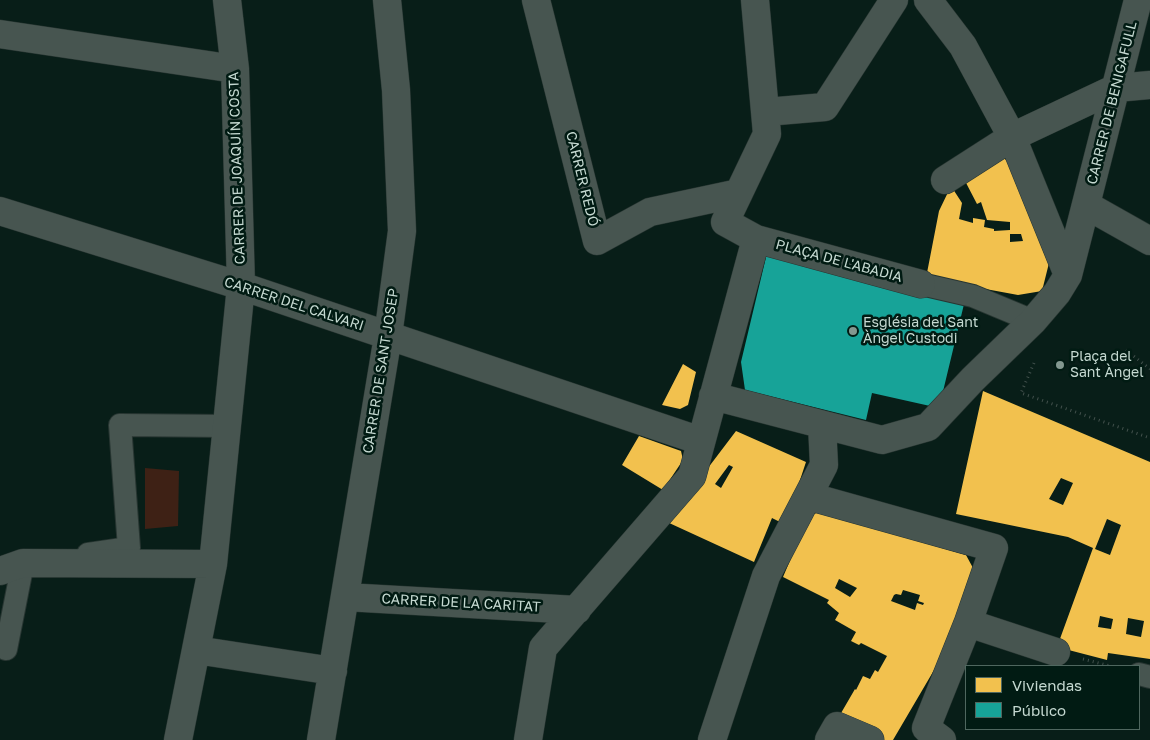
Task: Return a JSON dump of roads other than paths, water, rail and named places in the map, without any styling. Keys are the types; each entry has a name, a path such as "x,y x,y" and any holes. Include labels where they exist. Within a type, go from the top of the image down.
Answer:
{"street":[{"name":"CARRER DE JOAQUÍN COSTA","path":"213,564 241,286 235,69 227,0"},
{"name":"CARRER DE SANT JOSEP","path":"321,740 388,336 402,231 396,90 387,0"},
{"name":"CARRER REDÓ","path":"536,0 597,240 650,212 739,193"},
{"path":"739,193 767,134 755,0"},
{"path":"766,112 825,107 894,0"},
{"path":"928,0 963,46 1012,137 1068,275"},
{"name":"CARRER DE BENIGAFULL","path":"1086,205 1138,0"},
{"path":"0,34 235,69"},
{"path":"945,180 1012,137 1116,88 1150,85"},
{"name":"PLAÇA DE L'ABADIA","path":"739,193 725,222 756,239 921,284"},
{"path":"713,396 882,440 928,427 973,379 1033,321 1057,293 1068,275 1086,205 1150,241"},
{"name":"CARRER DEL CALVARI","path":"0,211 241,286 701,441"},
{"path":"528,740 543,648 692,476 756,239"},
{"path":"921,284 973,296 1033,321"},
{"path":"11,567 129,548 120,425 227,426"},
{"path":"712,740 766,576 824,465 822,425"},
{"path":"808,496 994,548 928,736"},
{"path":"11,567 213,564 178,740"},
{"path":"6,649 11,567"},
{"name":"CARRER DE LA CARITAT","path":"345,597 577,610"},
{"path":"967,625 1056,652"},
{"path":"196,650 333,671"},
{"path":"829,740 837,726 870,740"}],"place":[{"name":"Església del Sant Àngel Custodi","path":"853,331"},
{"name":"Plaça del Sant Àngel","path":"1060,365"}]}
